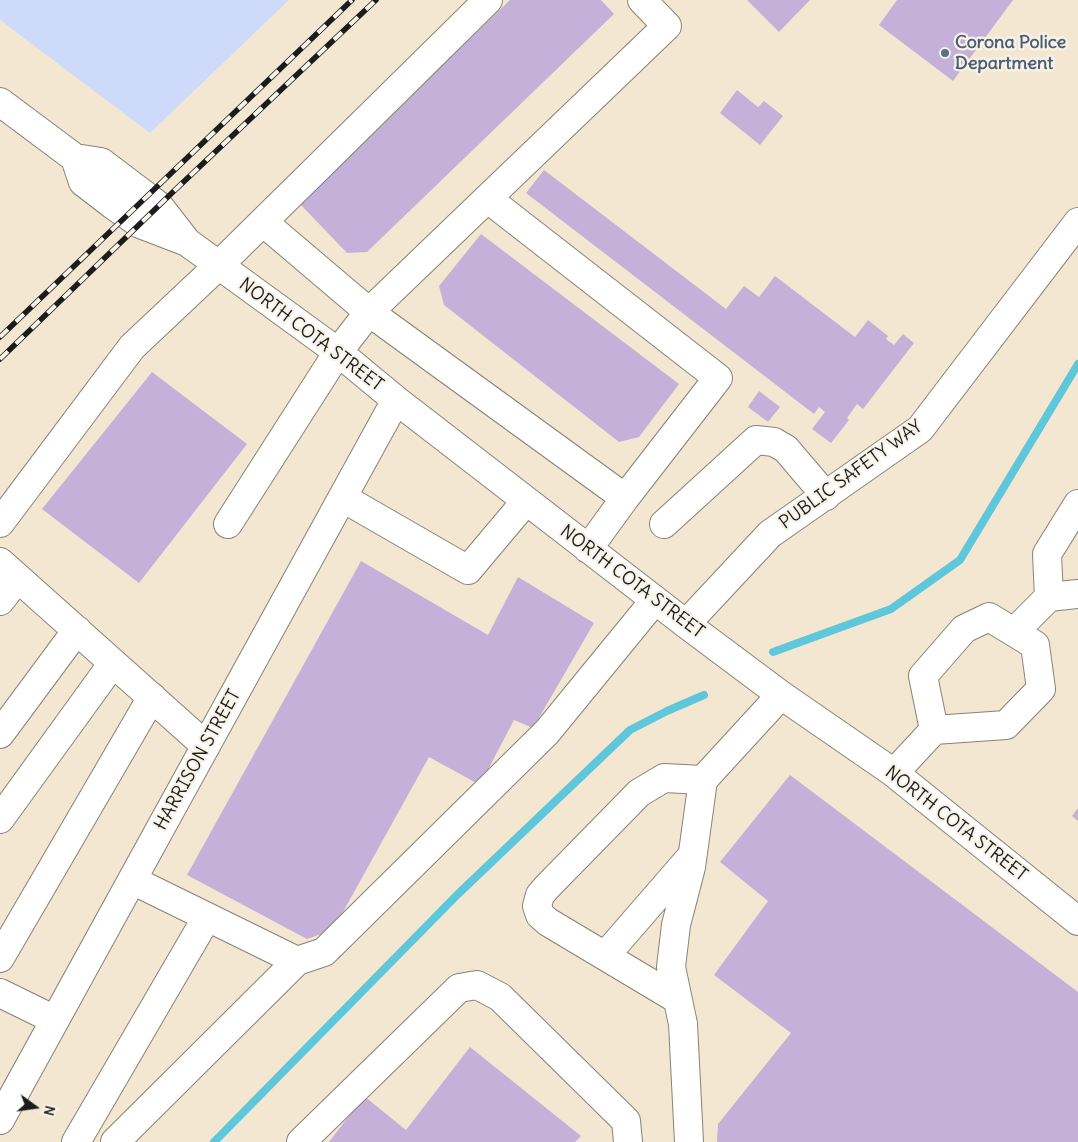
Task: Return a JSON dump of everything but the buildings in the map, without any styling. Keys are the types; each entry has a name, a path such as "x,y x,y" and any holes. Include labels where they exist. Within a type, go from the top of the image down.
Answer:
{"street":[{"path":"0,523 132,347 218,266 488,0"},
{"path":"228,524 338,352 369,312 667,26 642,0"},
{"name":"NORTH COTA STREET","path":"0,102 75,158 101,162 159,206 187,242 338,352 396,400 686,624 781,695 894,773 1078,921"},
{"path":"488,199 718,378 588,549"},
{"path":"263,222 369,312 625,498"},
{"name":"PUBLIC SAFETY WAY","path":"686,624 770,534 920,429 1078,222"},
{"name":"HARRISON STREET","path":"0,1120 396,400"},
{"path":"664,524 756,440 774,442 786,449 826,496"},
{"path":"343,498 468,570 526,501"},
{"path":"1049,597 1048,554 1078,504"},
{"path":"0,601 9,570 206,746"},
{"path":"1014,632 1049,597 1078,594"},
{"path":"115,1142 297,961 324,952 547,732 655,600"},
{"path":"894,773 934,730 1006,725 1041,689 1035,645 989,617 964,629 923,676 934,730"},
{"path":"0,734 77,630"},
{"path":"0,820 113,663"},
{"path":"689,1142 683,1024 672,967 676,926 693,855 703,780 781,695"},
{"path":"0,958 152,697"},
{"path":"677,999 548,922 540,915 537,906 540,895 639,793 664,778 703,780"},
{"path":"605,956 693,855"},
{"path":"132,880 297,961"},
{"path":"76,1142 207,918"},
{"path":"301,1142 459,988 477,984 500,997 626,1121 628,1142"},
{"path":"0,993 55,1020"}],"shaded area":[{"path":"0,0 289,0 150,133 0,20"}],"waterway":[{"path":"773,652 891,609 960,560 1078,364"},
{"path":"214,1142 457,895 630,730 704,695"}],"railway":[{"path":"0,337 352,0"},
{"path":"0,359 376,0"}],"place":[{"name":"Corona Police Department","path":"945,53"}]}
